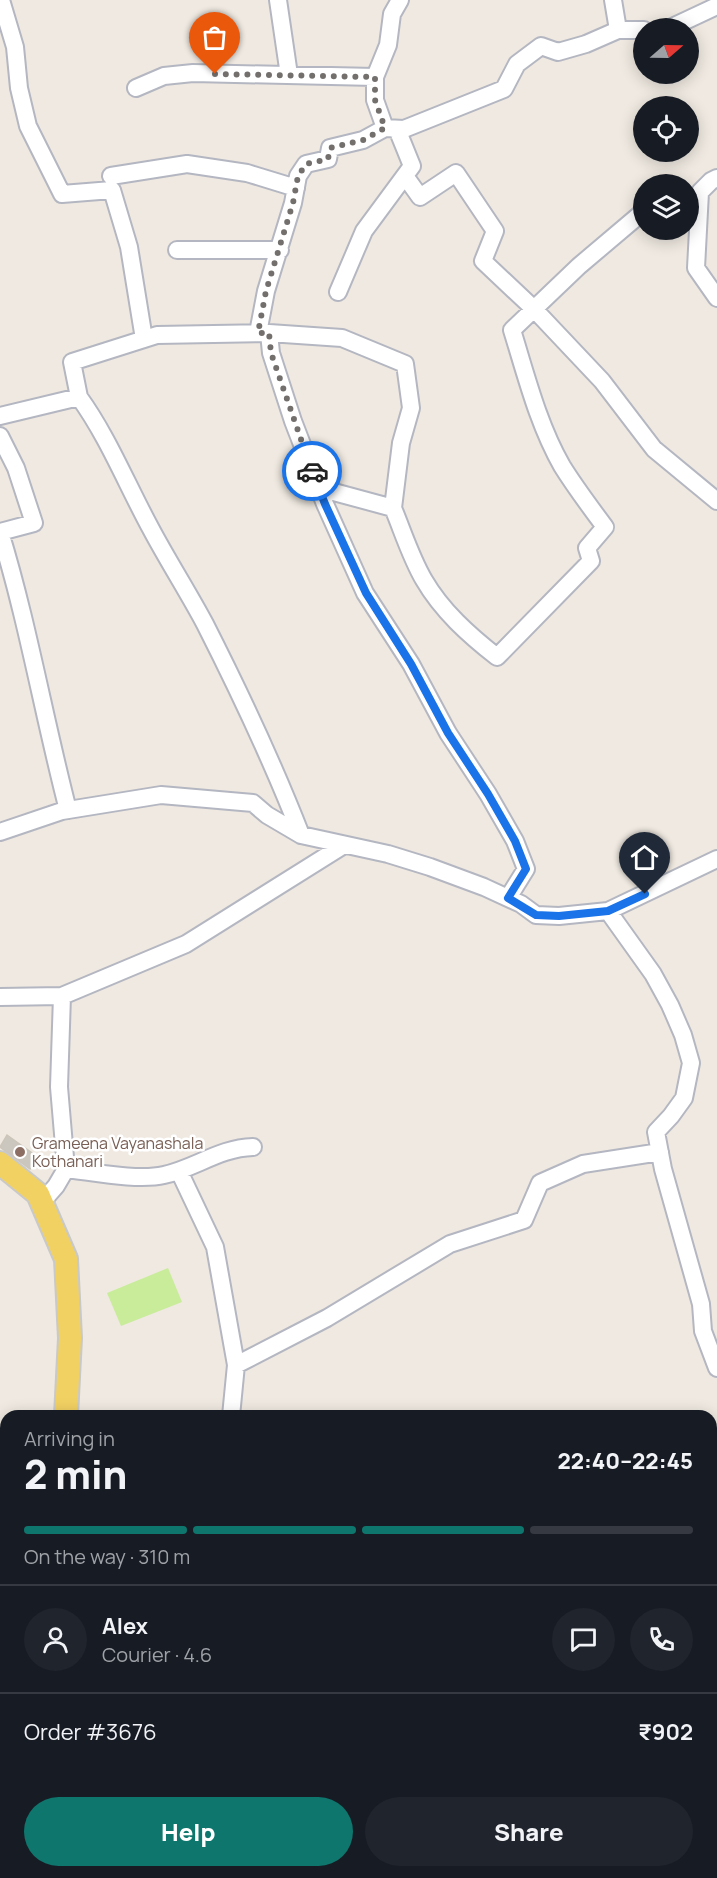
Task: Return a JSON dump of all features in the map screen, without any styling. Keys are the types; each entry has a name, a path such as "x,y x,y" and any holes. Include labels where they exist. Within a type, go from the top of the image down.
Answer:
{"main road":[{"path":"0,1163 38,1194 66,1259 70,1338 66,1410"}],"street":[{"path":"1,0 15,48 19,88 28,126 62,194 112,190 129,247 144,339"},
{"path":"278,0 289,75"},
{"path":"338,292 364,231 412,166 375,100 375,77 388,45 392,14 400,0"},
{"path":"613,0 618,30"},
{"path":"694,18 717,8"},
{"path":"508,898 526,869 515,841 488,794 448,733 411,664 366,593 318,488 264,333 266,291 280,250 298,176 306,164 328,159 330,148 363,140 391,128 404,129 504,89 517,64 541,46 558,52 586,44 618,30 633,30"},
{"path":"136,88 164,76 193,74 375,77"},
{"path":"111,176 187,164 247,173 296,188"},
{"path":"405,176 420,197 456,173 495,231 483,261 534,309 602,381 654,449 717,501"},
{"path":"699,190 717,178"},
{"path":"301,836 252,720 204,622 127,485 93,416 79,397 72,362 157,334 264,333 342,338 405,364 411,408 400,443 393,508 423,579 437,601 468,634 497,657 591,561 587,548 605,527 562,466 545,432 512,330 579,266 633,220"},
{"path":"695,240 696,268 717,298"},
{"path":"177,250 280,250"},
{"path":"0,416 79,397"},
{"path":"0,436 16,468 34,523 0,532 46,710 55,761 68,810"},
{"path":"318,488 393,508"},
{"path":"0,832 68,810 161,795 253,803 267,815 301,836 388,854 430,867 508,898 536,915 559,916 608,911 717,859"},
{"path":"0,997 62,996 186,944 344,845"},
{"path":"608,911 653,974 670,1005 683,1035 691,1063 684,1098 656,1132 701,1304 703,1331 717,1368"},
{"path":"42,1202 56,1186 66,1169 59,1087 62,996"},
{"path":"66,1169 144,1177 161,1176 179,1171 207,1157 238,1148 253,1148"},
{"path":"236,1365 327,1318 450,1244 524,1220 540,1184 582,1164 660,1152"},
{"path":"179,1171 215,1247 236,1365 232,1410"}],"green space":[{"path":"168,1268 182,1302 121,1326 107,1293"}],"building":[{"name":"Grameena Vayanashala Kothanari","path":"7,1135 39,1158 30,1169 0,1147"}],"way so far":[{"path":"215,74 375,77 375,100 385,128 363,140 330,148 328,159 306,164 298,176 280,250 266,291 258,333 269,333 271,353 312,471"}],"place":[{"name":"Grameena Vayanashala Kothanari","path":"20,1152"}],"route":[{"path":"312,471 366,593 411,664 448,733 488,794 515,841 526,869 508,898 536,915 559,916 608,911 645,894"}]}
